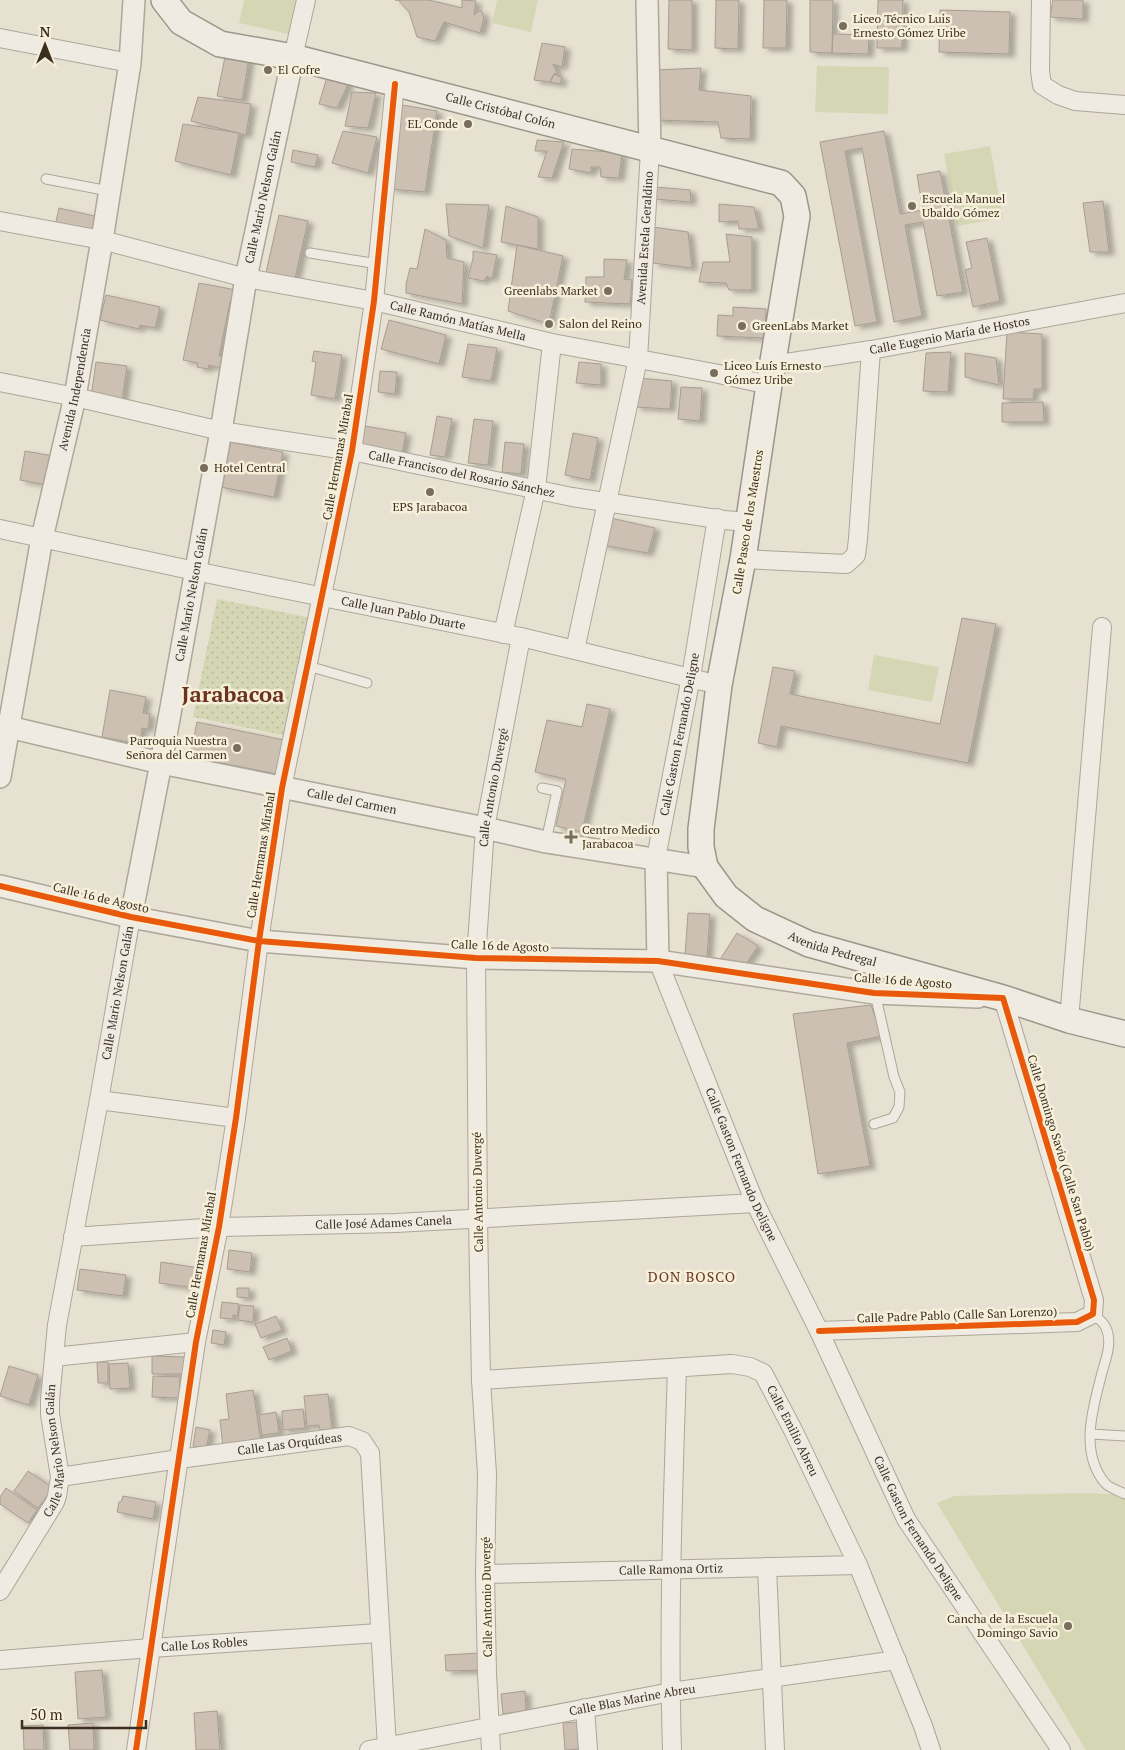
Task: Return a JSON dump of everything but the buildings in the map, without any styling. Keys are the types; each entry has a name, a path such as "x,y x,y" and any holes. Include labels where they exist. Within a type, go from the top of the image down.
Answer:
{"main road":[{"name":"Calle Cristóbal Colón","path":"164,0 181,22 220,44 293,57 650,150 781,182"},
{"path":"184,0 220,44"},
{"name":"Calle Paseo de los Maestros","path":"705,867 701,847 702,830 719,685 743,559 796,216 793,196 781,182"},
{"name":"Avenida Pedregal","path":"705,867 726,896 755,919 809,944 1003,998 1069,1020 1125,1034"}],"street":[{"name":"Avenida Independencia","path":"0,777 5,726 42,538 75,396 102,240 130,63 134,0"},
{"name":"Calle Mario Nelson Galán","path":"0,1591 58,1496 60,1478 50,1414 50,1382 58,1325 221,431 246,278 306,0"},
{"name":"Avenida Estela Geraldino","path":"575,650 638,359 650,150 647,0"},
{"path":"1041,0 1040,71 1042,85 1075,101 1125,105"},
{"path":"0,38 130,63"},
{"name":"Calle Hermanas Mirabal","path":"136,1750 196,1342 236,1118 259,941 282,788 352,451 374,301 395,84"},
{"name":"Calle Ramón Matías Mella","path":"0,221 102,240 246,278 374,301 552,343 638,359 771,375"},
{"name":"Calle Eugenio María de Hostos","path":"771,375 871,350 1125,303"},
{"path":"503,634 536,489 552,343"},
{"path":"743,559 846,564 856,555 871,350"},
{"name":"Calle Francisco del Rosario Sánchez","path":"0,382 75,396 221,431 352,451 572,497 749,522"},
{"name":"Calle Gaston Fernando Deligne","path":"717,518 691,678 656,858 658,961 755,1203 819,1331 906,1519 1061,1750"},
{"name":"Calle Juan Pablo Duarte","path":"0,529 195,571 521,637 719,685"},
{"path":"1069,1020 1102,627"},
{"name":"Calle Antonio Duvergé","path":"491,1750 485,1574 487,1474 481,1380 476,958 485,828 521,637"},
{"name":"Calle del Carmen","path":"5,726 161,763 546,842 705,867"},
{"name":"Calle 16 de Agosto","path":"0,886 131,917 259,941 476,958 658,961 874,993 1003,998"},
{"name":"Calle Domingo Savio (Calle San Pablo)","path":"1003,998 1094,1300 1093,1314"},
{"path":"99,1100 236,1118"},
{"name":"Calle José Adames Canela","path":"73,1237 218,1226 396,1223 755,1203"},
{"name":"Calle Padre Pablo (Calle San Lorenzo)","path":"819,1331 1077,1322 1093,1314"},
{"path":"54,1357 196,1342"},
{"name":"Calle Emilio Abreu","path":"481,1380 732,1364 750,1367 762,1373 793,1430 858,1566 897,1660 931,1750"},
{"path":"672,1750 670,1692 671,1570 677,1368"},
{"name":"Calle Las Orquídeas","path":"60,1478 179,1459 350,1436 362,1440 370,1453 387,1748"},
{"name":"Calle Ramona Ortiz","path":"485,1574 858,1566"},
{"path":"767,1567 775,1750"},
{"name":"Calle Los Robles","path":"0,1660 379,1633"},
{"name":"Calle Blas Marine Abreu","path":"369,1750 670,1692 897,1660"},
{"path":"585,1708 588,1750"}],"lane":[{"path":"46,179 110,191"},
{"path":"310,253 378,264"},
{"path":"308,666 367,683"},
{"path":"542,788 557,792 546,842"},
{"path":"874,993 894,1077 900,1092 899,1107 893,1118 874,1124"},
{"path":"1093,1314 1106,1326 1108,1349 1092,1413 1090,1450 1096,1467 1106,1484 1125,1494"},
{"path":"1091,1434 1125,1436"}],"green space":[{"path":"244,0 296,0 288,34 239,23"},
{"path":"497,0 538,0 531,32 492,23"},
{"path":"817,66 889,67 888,114 815,112"},
{"path":"990,146 1003,218 957,226 944,154"},
{"path":"217,599 312,618 288,736 193,717"},
{"path":"874,655 939,667 932,702 868,690"},
{"name":"Cancha de la Escuela Domingo Savio","path":"1085,1493 1125,1495 1125,1750 1086,1750 937,1503 954,1496"}],"cycle path":[{"path":"136,1750 196,1342 219,1227 236,1118 259,941 282,788 352,451 374,301 395,84"},
{"path":"0,886 131,917 259,941 476,958 658,961 874,993 1003,998 1094,1300 1093,1314 1077,1322 819,1331"}],"place":[{"name":"Liceo Técnico Luis Ernesto Gómez Uribe","path":"843,26"},
{"name":"El Cofre","path":"268,70"},
{"name":"EL Conde","path":"468,124"},
{"name":"Escuela Manuel Ubaldo Gómez","path":"912,206"},
{"name":"Greenlabs Market","path":"608,291"},
{"name":"Salon del Reino","path":"549,324"},
{"name":"GreenLabs Market","path":"742,326"},
{"name":"Liceo Luís Ernesto Gómez Uribe","path":"714,373"},
{"name":"Hotel Central","path":"204,468"},
{"name":"EPS Jarabacoa","path":"430,492"},
{"name":"Parroquia Nuestra Señora del Carmen","path":"237,748"},
{"name":"Centro Medico Jarabacoa","path":"571,837"},
{"name":"Cancha de la Escuela Domingo Savio","path":"1068,1626"}],"district":[{"name":"Jarabacoa","path":"233,694"},
{"name":"DON BOSCO","path":"692,1277"}]}
